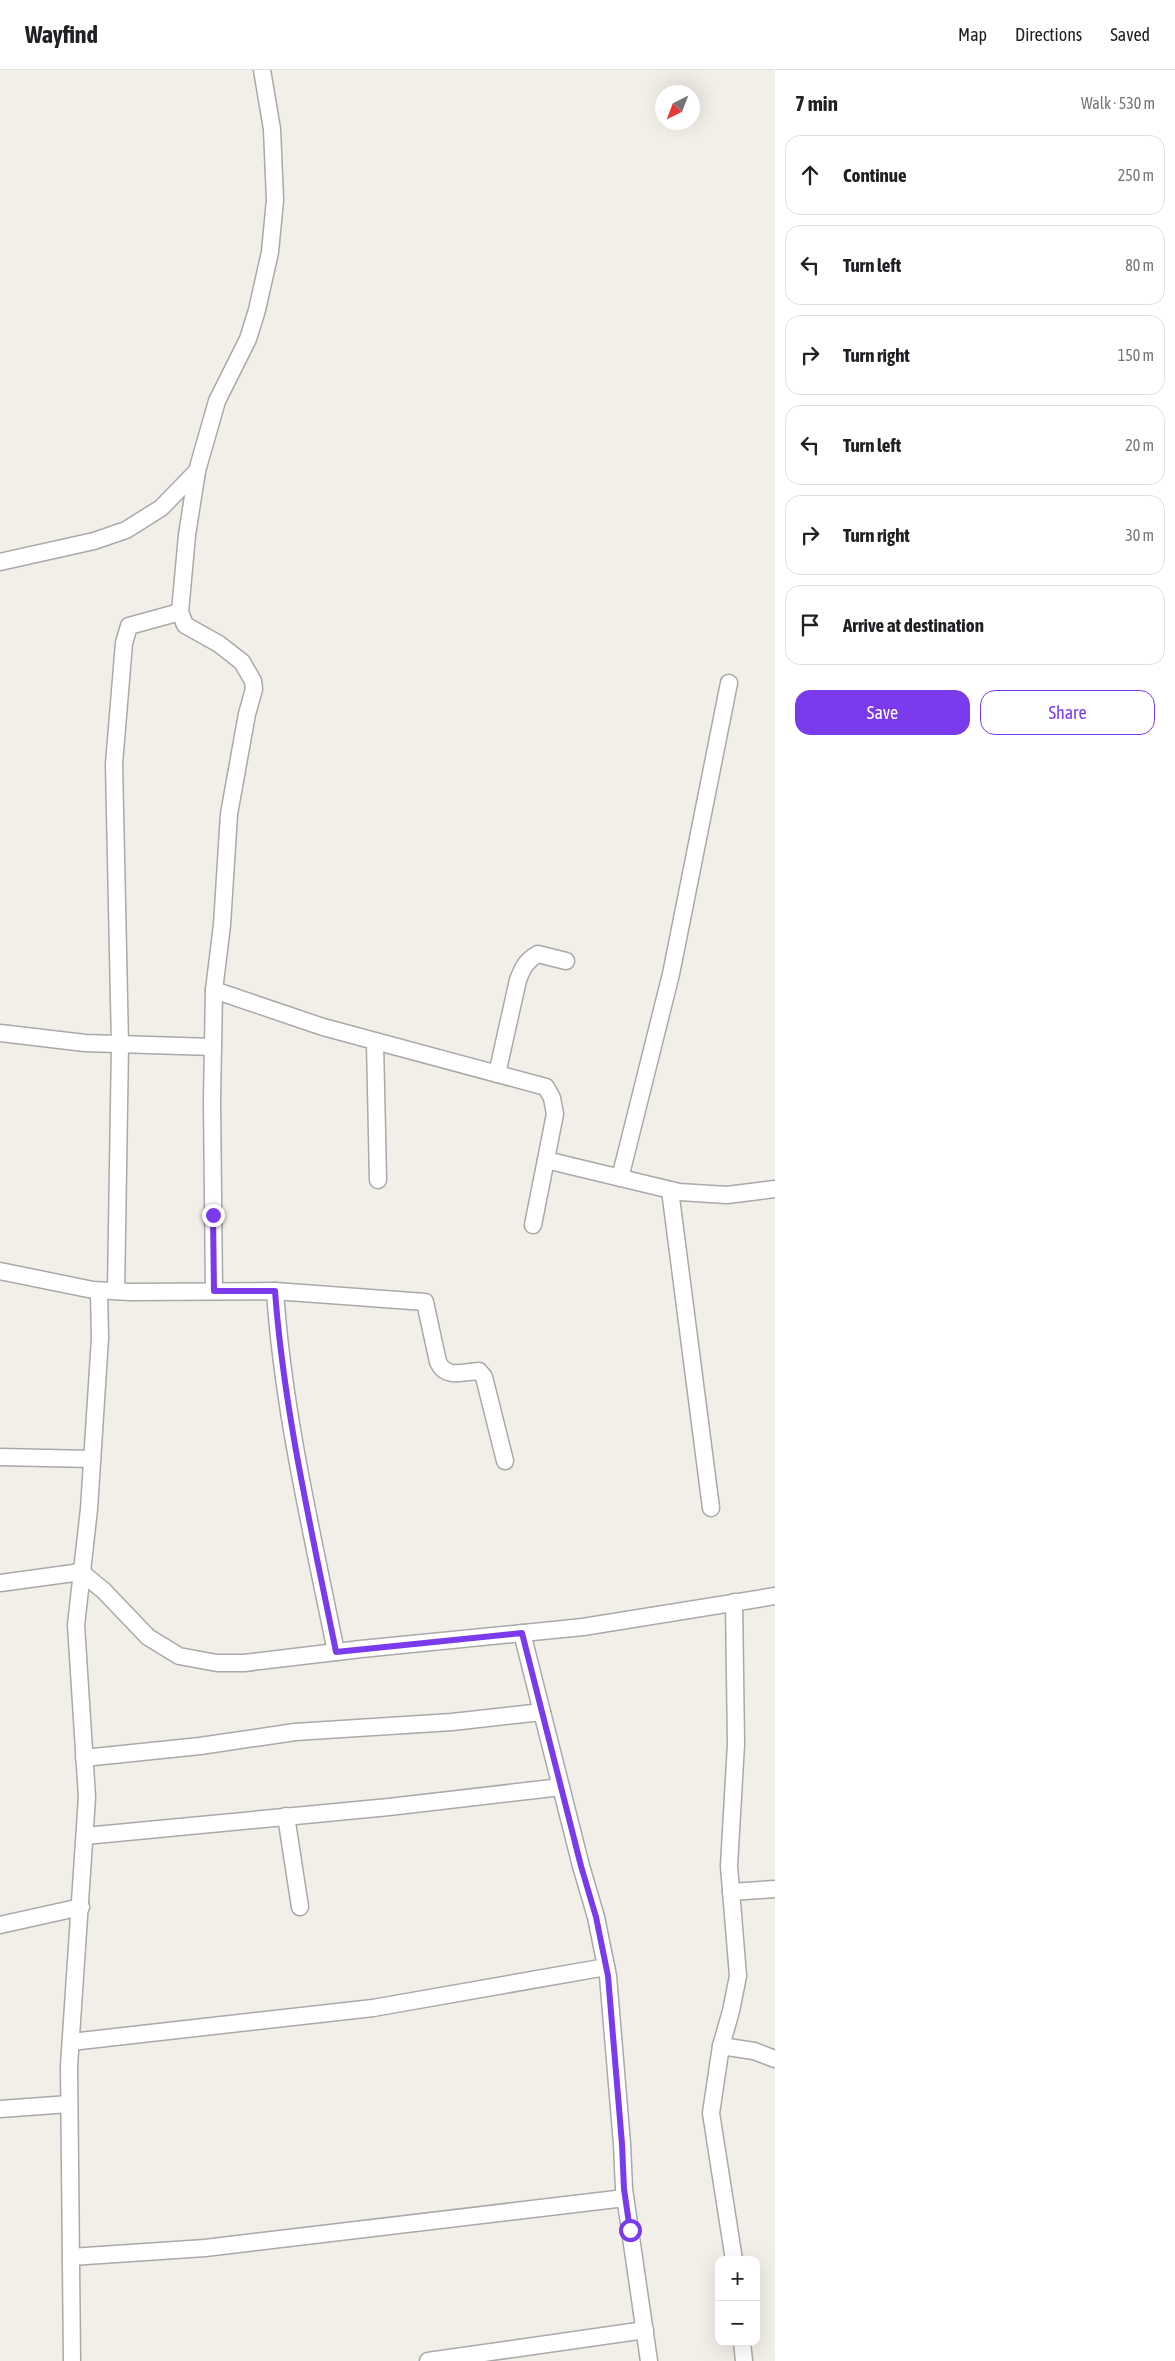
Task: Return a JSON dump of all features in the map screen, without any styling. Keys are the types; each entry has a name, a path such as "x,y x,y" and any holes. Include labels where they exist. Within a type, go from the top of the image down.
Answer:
{"street":[{"path":"214,1291 214,990 222,925 229,814 247,714 254,689 253,681 242,662 219,644 185,625 180,612 187,534 197,471 217,402 248,339 253,324 270,252 275,200 272,129 262,70"},
{"path":"0,562 86,543 126,530 161,508 197,471"},
{"path":"72,2361 70,2042 81,1907 87,1797 76,1625 92,1459 100,1338 107,1291 120,1045 114,764 124,643 129,626 180,612"},
{"path":"620,1178 671,974 729,684"},
{"path":"497,1074 518,980 527,960 538,954 566,961"},
{"path":"214,990 323,1028 541,1085 550,1092 555,1114 534,1225"},
{"path":"0,1033 50,1040 120,1045 213,1047"},
{"path":"375,1042 378,1180"},
{"path":"546,1160 670,1190 727,1195 775,1189"},
{"path":"670,1190 711,1508"},
{"path":"0,1271 107,1291 275,1291 424,1302 438,1362 442,1371 448,1374 479,1371 484,1377 505,1461"},
{"path":"275,1291 278,1344 297,1457 336,1652"},
{"path":"0,1457 92,1459"},
{"path":"0,1583 82,1572 104,1591 148,1637 179,1656 217,1663 244,1663 597,1625 775,1596"},
{"path":"733,2256 711,2113 721,2046 738,1976 729,1866 736,1744 734,1602"},
{"path":"522,1633 596,1917 606,1967 625,2198 646,2330 649,2361"},
{"path":"84,1758 200,1746 295,1732 452,1722 542,1712"},
{"path":"85,1836 561,1787"},
{"path":"286,1816 300,1907"},
{"path":"731,1892 775,1888"},
{"path":"0,1925 81,1907"},
{"path":"70,2042 373,2008 606,1967"},
{"path":"721,2046 754,2052 775,2059"},
{"path":"0,2109 69,2104"},
{"path":"71,2257 205,2248 625,2198"},
{"path":"428,2361 646,2330"},
{"path":"742,2346 744,2361"}],"route":[{"path":"213,1215 214,1291 275,1291 278,1344 297,1457 336,1652 522,1633 581,1866 596,1917 608,1976 624,2189 630,2230"}]}
